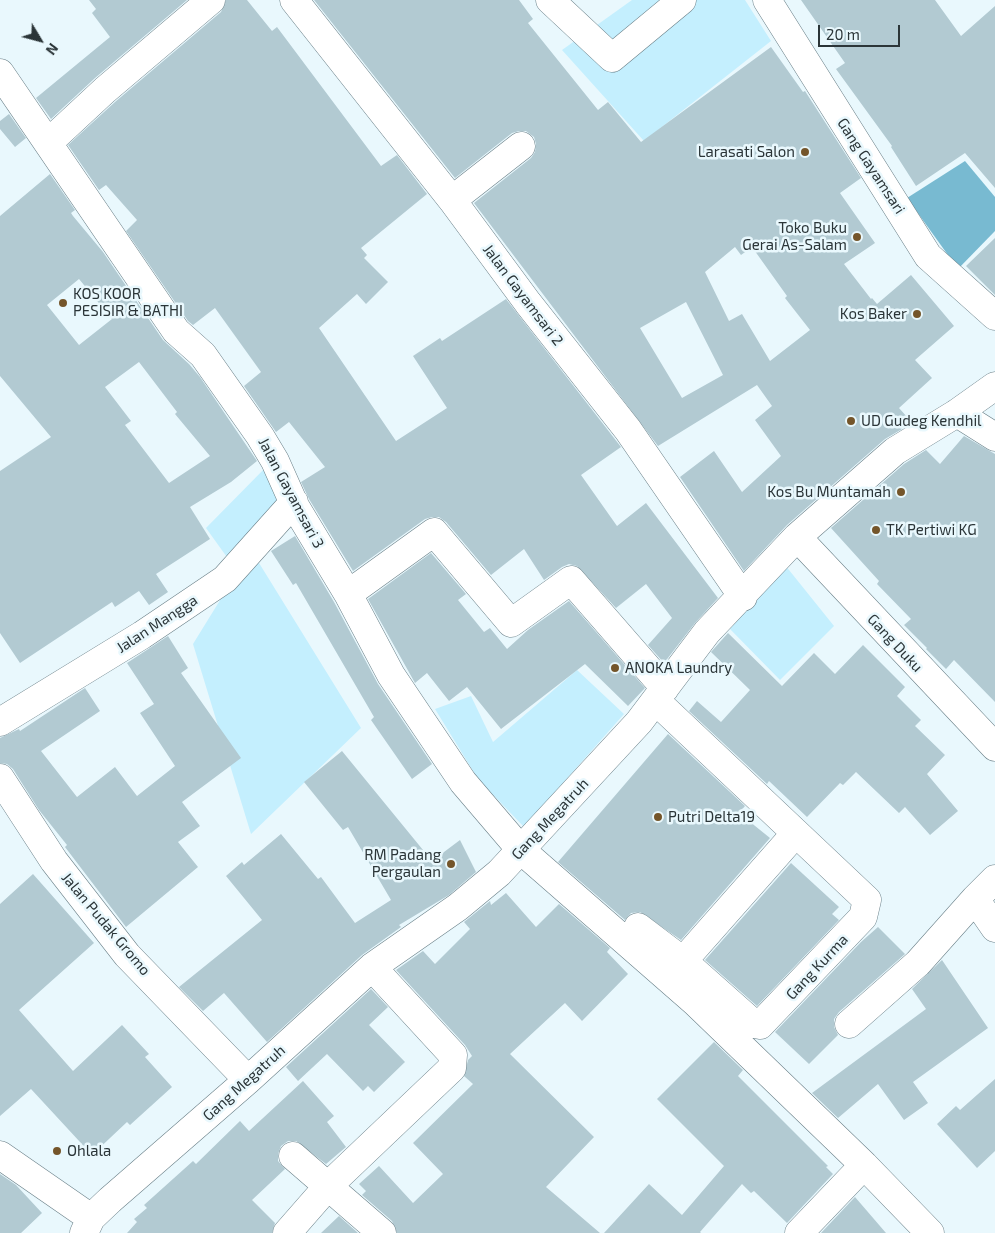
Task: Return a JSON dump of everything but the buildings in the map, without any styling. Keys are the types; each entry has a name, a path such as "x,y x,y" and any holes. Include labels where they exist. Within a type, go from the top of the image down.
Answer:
{"street":[{"path":"48,143 105,90 212,0"},
{"name":"Jalan Gayamsari 2","path":"294,0 452,200 528,303 628,430 742,596"},
{"path":"550,0 612,58 682,0"},
{"name":"Gang Gayamsari","path":"767,0 928,256 995,316"},
{"name":"Jalan Gayamsari 3","path":"0,73 176,332 203,355 256,429 275,461 294,502 348,594 391,675 446,758 521,850 694,1002 864,1165 930,1233"},
{"path":"452,200 521,146"},
{"name":"Gang Megatruh","path":"88,1225 372,967 458,907 499,873 639,722 707,632 797,537 895,451 957,413 995,386"},
{"path":"957,413 995,437"},
{"name":"Jalan Mangga","path":"0,722 142,635 225,579 294,502"},
{"name":"Gang Kurma","path":"348,594 434,532 511,623 571,580 660,694 796,834 866,900 863,917 760,1025 754,1024 683,961 638,927"},
{"name":"Gang Duku","path":"797,537 995,747"},
{"name":"Jalan Pudak Gromo","path":"0,778 54,861 128,955 248,1080"},
{"path":"683,961 796,834"},
{"path":"849,1024 918,963 995,879"},
{"path":"975,899 995,928"},
{"path":"287,1233 329,1185 452,1068 453,1055 372,967"},
{"path":"0,1155 88,1225"},
{"path":"293,1156 329,1185 382,1233"},
{"path":"800,1233 864,1165"}],"shaded area":[{"path":"632,0 745,0 771,41 644,141 562,50"},
{"path":"965,161 995,197 995,231 958,269 907,198"},
{"path":"268,465 287,496 229,560 206,528"},
{"path":"251,550 361,728 251,834 193,644"},
{"path":"785,565 834,626 780,680 730,629"},
{"path":"577,670 624,714 524,827 478,779 435,709 471,696 493,742"}],"place":[{"name":"Larasati Salon","path":"805,152"},
{"name":"Toko Buku Gerai As-Salam","path":"857,237"},
{"name":"KOS KOOR PESISIR & BATHI","path":"63,303"},
{"name":"Kos Baker","path":"917,314"},
{"name":"UD Gudeg Kendhil","path":"851,421"},
{"name":"Kos Bu Muntamah","path":"901,492"},
{"name":"TK Pertiwi KG","path":"876,530"},
{"name":"ANOKA Laundry","path":"615,668"},
{"name":"Putri Delta19","path":"658,817"},
{"name":"RM Padang Pergaulan","path":"451,864"},
{"name":"Ohlala","path":"57,1151"}]}
